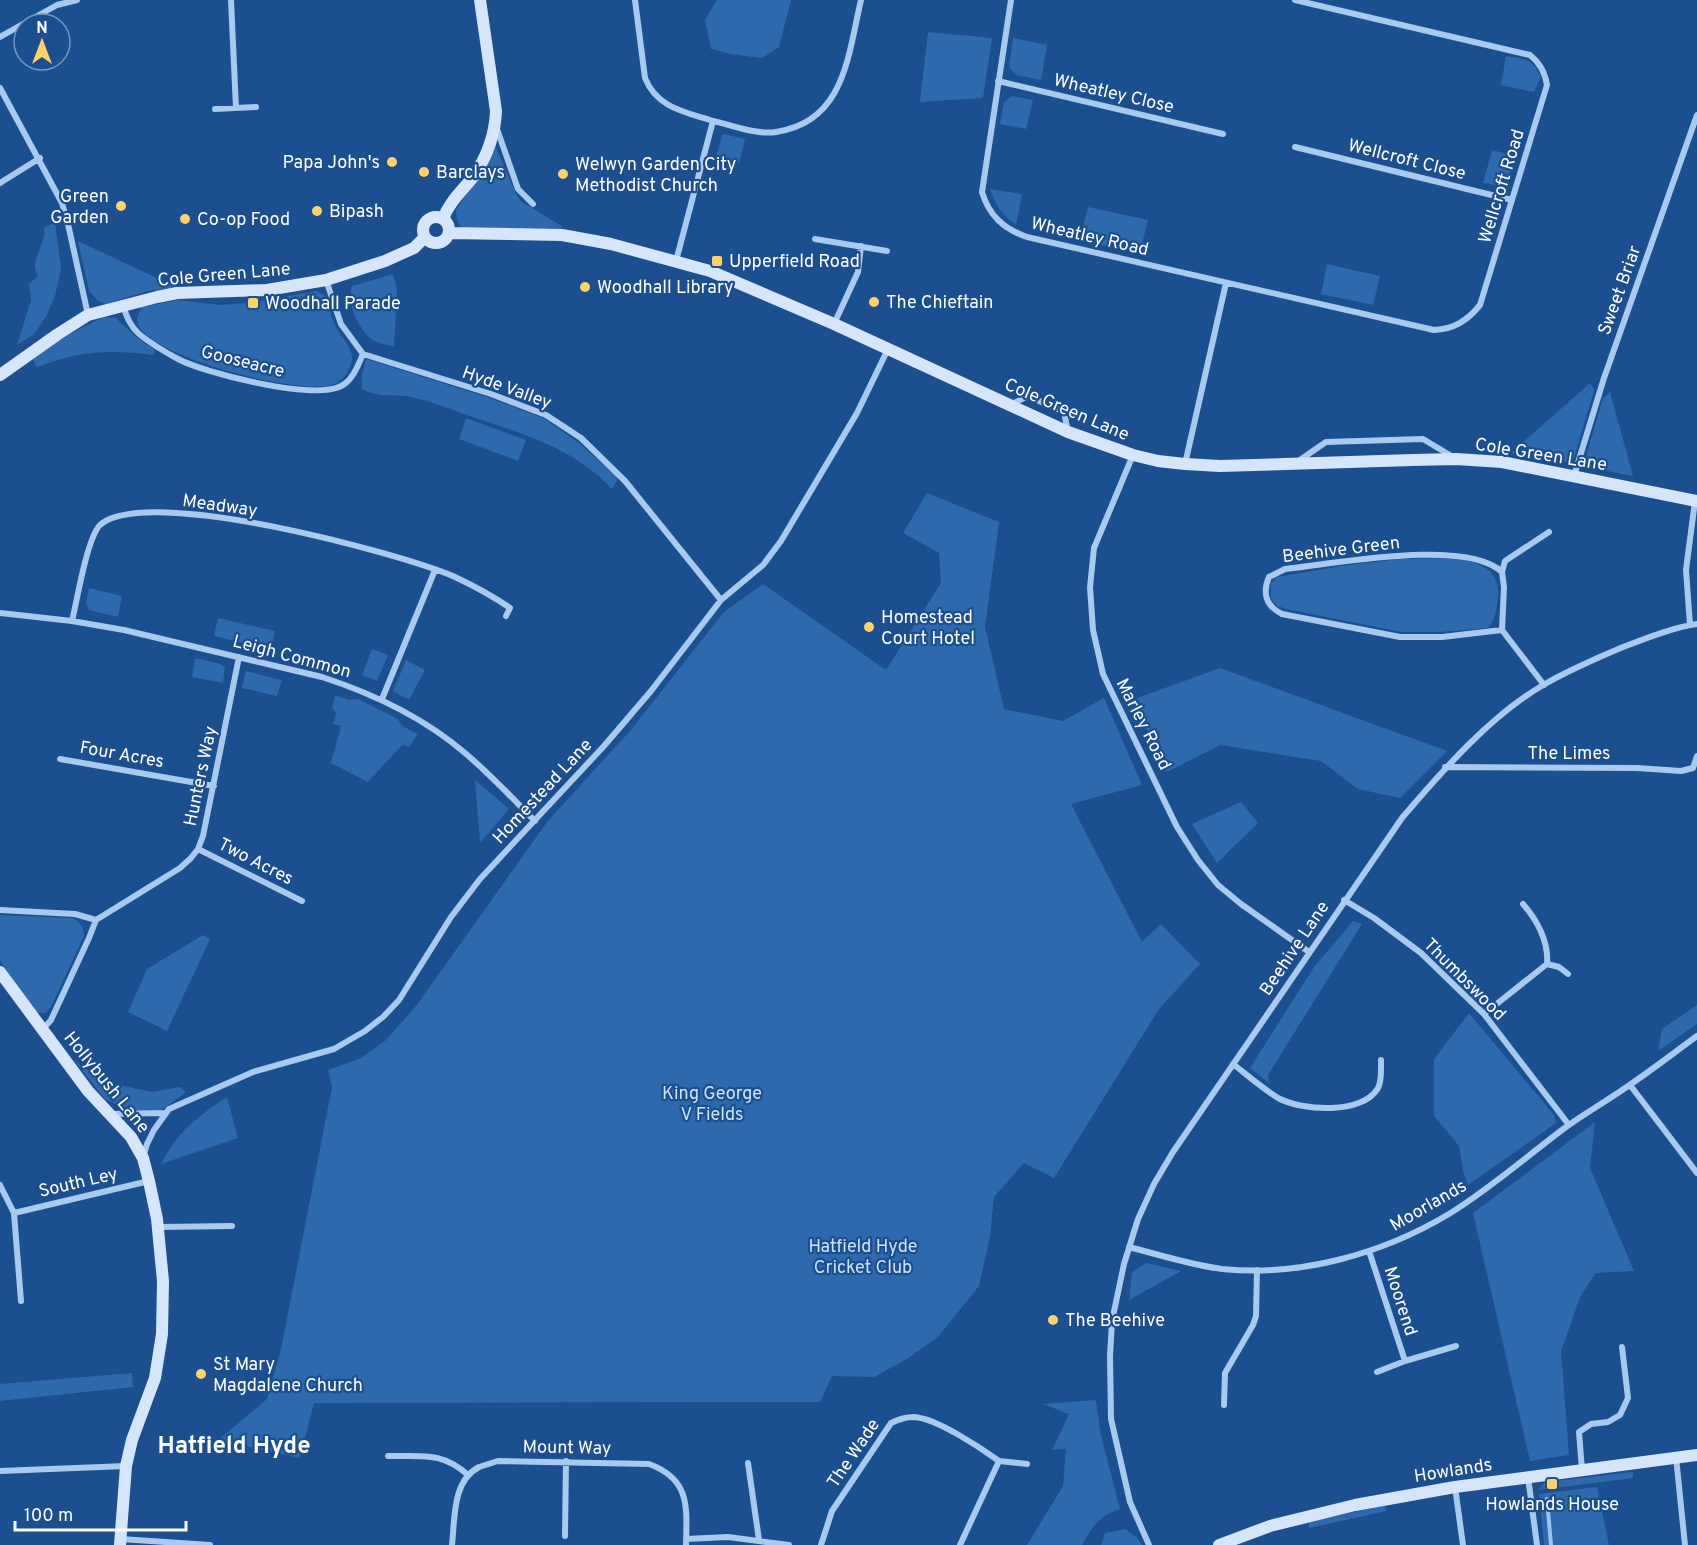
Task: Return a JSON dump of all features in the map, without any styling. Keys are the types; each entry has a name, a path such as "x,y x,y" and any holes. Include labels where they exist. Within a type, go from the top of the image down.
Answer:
{"street":[{"path":"0,37 57,4 77,0"},
{"path":"231,0 236,108"},
{"path":"442,219 450,204 474,175 492,142 496,125 480,0"},
{"path":"635,0 645,78 649,89 659,100 672,108 713,121 776,132 799,125 821,113 833,99 842,81 861,0"},
{"name":"Wheatley Road","path":"1011,0 982,192 985,204 995,218 1010,231 1027,237 1226,283"},
{"name":"Wellcroft Road","path":"1226,283 1434,330 1449,329 1472,315 1480,305 1547,85 1546,76 1538,62 1530,55 1314,2 1295,0"},
{"name":"Wheatley Close","path":"998,81 1223,134"},
{"path":"0,87 56,189 68,224 88,315"},
{"path":"215,109 256,107"},
{"name":"Sweet Briar","path":"1574,476 1604,378 1697,115"},
{"path":"676,261 713,121"},
{"path":"496,125 518,189 533,204"},
{"name":"Wellcroft Close","path":"1295,147 1512,200"},
{"path":"0,183 40,158"},
{"path":"431,218 442,219 448,225 449,234 443,242 433,243 425,237 423,230 425,223 431,218"},
{"name":"Cole Green Lane","path":"449,234 562,235 611,244 710,271 834,324 1068,432 1132,455 1158,461 1220,466 1456,459 1502,462 1696,501"},
{"name":"Cole Green Lane","path":"0,375 88,315 177,293 267,290 326,280 385,261 414,248 425,237"},
{"path":"815,239 887,250"},
{"path":"834,324 858,272 861,246"},
{"path":"326,280 341,324 363,354"},
{"path":"1185,464 1226,283"},
{"name":"Gooseacre","path":"123,306 129,323 140,335 179,360 225,376 316,391 340,387 354,374 363,354"},
{"name":"Homestead Lane","path":"165,1113 179,1103 253,1072 334,1049 350,1041 383,1017 399,1000 451,918 480,879 624,722 721,600 763,565 781,540 857,413 888,349"},
{"name":"Hyde Valley","path":"363,354 491,394 546,415 581,438 625,481 721,600"},
{"path":"1297,462 1326,442 1423,439 1456,459"},
{"name":"Marley Road","path":"1132,455 1094,548 1090,598 1093,630 1103,674 1177,827 1198,860 1226,891 1309,952"},
{"name":"Beehive Lane","path":"1149,1545 1130,1502 1111,1419 1110,1356 1112,1321 1124,1264 1138,1219 1154,1184 1173,1152 1344,900 1402,818 1445,767 1506,712 1544,685 1605,654 1662,632 1694,625 1686,570 1696,501"},
{"name":"Meadway","path":"72,621 94,534 98,527 123,514 161,512 280,528 435,570 453,576 490,595 510,608 506,616"},
{"path":"1544,685 1502,630 1504,587 1502,572 1506,561 1549,532"},
{"name":"Beehive Green","path":"1502,572 1487,563 1465,557 1403,555 1286,569 1269,577 1265,585 1268,603 1282,614 1400,637 1442,637 1502,630"},
{"path":"382,699 435,570"},
{"name":"Leigh Common","path":"0,613 72,621 124,630 322,677 382,699 415,718 465,753 535,821"},
{"name":"Hunters Way","path":"96,920 180,868 198,849 214,786 239,657"},
{"name":"The Limes","path":"1445,767 1636,768 1681,771 1695,769 1697,756"},
{"name":"Four Acres","path":"60,759 214,786"},
{"name":"Two Acres","path":"198,849 302,901"},
{"name":"Thumbswood","path":"1344,900 1374,918 1421,953 1484,1014 1569,1125"},
{"path":"1523,904 1533,915 1546,944 1547,964"},
{"path":"0,910 75,914 96,920 51,1020 41,1030"},
{"path":"1484,1014 1547,964"},
{"path":"1547,964 1559,967 1568,974"},
{"name":"Hollybush Lane","path":"0,972 88,1091 131,1137 143,1158 150,1181 158,1227 163,1281 162,1334 155,1378 132,1440 126,1466 121,1542"},
{"name":"Moorlands","path":"1129,1247 1223,1269 1257,1270 1313,1265 1369,1251 1399,1240 1448,1214 1475,1196 1569,1125 1630,1085 1697,1036"},
{"path":"1233,1064 1278,1098 1299,1106 1322,1109 1349,1104 1372,1095 1380,1086 1381,1060"},
{"path":"1630,1085 1697,1173"},
{"path":"111,1114 165,1113"},
{"path":"143,1158 154,1130 165,1113"},
{"name":"South Ley","path":"14,1213 150,1181"},
{"path":"0,1185 14,1213 21,1301"},
{"path":"158,1227 232,1226"},
{"name":"Moorend","path":"1369,1251 1405,1361"},
{"path":"1224,1405 1225,1373 1256,1316 1257,1270"},
{"name":"Moorend","path":"1377,1372 1456,1346"},
{"path":"1582,1471 1579,1432 1591,1424 1608,1422 1620,1415 1628,1398 1622,1347"},
{"name":"The Wade","path":"821,1545 832,1511 891,1423 902,1418 927,1419 983,1449 999,1461 1027,1464"},
{"name":"Howlands","path":"1219,1545 1270,1526 1355,1505 1455,1487 1697,1455"},
{"path":"388,1456 442,1458 456,1464 468,1475 460,1487 452,1545"},
{"path":"1676,1457 1685,1545"},
{"name":"Mount Way","path":"468,1475 480,1467 498,1461 649,1464 665,1470 681,1488 686,1542 728,1537 789,1545"},
{"path":"565,1536 566,1461"},
{"path":"960,1545 999,1461"},
{"path":"748,1463 759,1540"},
{"path":"0,1471 126,1466"},
{"path":"1528,1477 1537,1545"},
{"path":"1455,1487 1463,1545"},
{"path":"121,1542 210,1545"}],"green space":[{"path":"717,0 791,0 779,47 762,58 711,49 705,20"},
{"path":"928,32 992,38 983,98 920,102"},
{"path":"1013,38 1047,45 1041,80 1016,75 1009,67"},
{"path":"1506,56 1523,59 1534,66 1541,77 1534,92 1501,85"},
{"path":"1012,96 1033,100 1026,129 1000,124 1004,102"},
{"path":"724,134 745,139 739,163 716,158"},
{"path":"496,147 516,194 522,202 562,226 562,230 465,230 461,226 456,210"},
{"path":"1492,150 1515,156 1507,183 1503,186 1483,183"},
{"path":"990,189 1022,194 1016,225 1000,209"},
{"path":"1088,207 1148,220 1140,253 1080,240"},
{"path":"55,222 61,269 55,296 46,317 34,334 17,345 31,300 29,284 38,276 35,264 43,240 44,228"},
{"path":"78,241 176,287 148,291 106,304 98,301 89,291"},
{"path":"1327,264 1380,276 1373,305 1321,294"},
{"path":"393,274 397,289 394,347 373,340 366,334 354,314 351,299 352,286"},
{"path":"317,291 327,298 333,321 352,355 351,363 342,379 335,384 318,387 262,379 197,361 148,337 137,322 142,307 179,300 220,305 248,303"},
{"path":"104,317 116,318 136,337 155,350 153,355 122,352 94,353 66,358 37,367 33,359 63,337"},
{"path":"366,359 490,398 545,419 579,443 618,478 612,489 581,463 526,435 422,400 375,394 362,389 362,374"},
{"path":"1590,383 1594,389 1593,394 1574,458 1569,462 1511,453"},
{"path":"1610,392 1633,476 1587,467 1584,463 1603,398"},
{"path":"466,418 526,440 518,461 459,439"},
{"name":"King George V Fields","path":"927,493 999,522 985,627 1004,709 1063,721 1104,698 1142,785 1071,804 1142,942 1161,924 1200,964 1159,1009 1054,1178 1024,1163 994,1197 990,1236 979,1286 938,1337 907,1359 874,1377 832,1376 820,1402 314,1403 300,1458 218,1440 267,1399 281,1349 332,1087 328,1070 361,1058 386,1040 416,1006 547,822 630,731 724,612 763,584 886,670 941,583 939,553 903,533"},
{"path":"1400,559 1463,560 1478,564 1489,571 1497,582 1498,598 1491,624 1488,628 1402,632 1286,609 1277,606 1271,599 1271,583 1277,577"},
{"path":"89,588 122,596 118,617 89,610 86,603"},
{"path":"218,618 275,631 271,650 214,636"},
{"path":"372,649 388,655 377,681 362,675"},
{"path":"195,658 218,663 225,667 223,683 192,677"},
{"path":"406,660 425,670 409,700 393,691"},
{"path":"1220,668 1447,751 1400,798 1358,789 1321,761 1220,745 1167,772 1132,700"},
{"path":"246,671 282,680 277,696 242,688"},
{"path":"335,695 349,700 358,699 398,719 402,726 418,734 409,747 402,745 368,782 331,763 341,726 333,724 336,713 332,708"},
{"path":"475,780 509,809 480,843"},
{"path":"1241,802 1258,823 1217,863 1192,824"},
{"path":"0,915 73,918 83,928 84,936 51,1007 45,1013 39,1013 33,1009 0,961"},
{"path":"1353,921 1362,924 1268,1075 1269,1083 1250,1068 1314,967"},
{"path":"203,935 210,939 167,1031 128,1012 147,969"},
{"path":"1697,1005 1697,1024 1658,1051 1662,1029"},
{"path":"1469,1013 1554,1115 1556,1123 1468,1185 1459,1146 1434,1116 1434,1059"},
{"path":"74,1060 97,1077 110,1083 152,1092 180,1087 186,1092 159,1112 129,1112 105,1099"},
{"path":"227,1097 238,1138 161,1164 181,1134"},
{"path":"1595,1122 1590,1168 1634,1271 1596,1273 1581,1295 1561,1351 1569,1455 1530,1461 1473,1213"},
{"path":"1146,1263 1181,1271 1129,1300 1132,1272"},
{"path":"132,1373 133,1387 0,1401 0,1384"},
{"path":"1096,1400 1100,1431 1120,1509 1097,1522 1082,1545 1027,1545 1063,1486 1066,1449 1052,1450 1069,1414 1043,1404"},
{"path":"1633,1472 1633,1478 1538,1490 1545,1482"},
{"path":"1597,1487 1609,1545 1544,1545 1539,1494"},
{"path":"1385,1505 1386,1511 1309,1528 1309,1522"},
{"path":"1126,1529 1142,1545 1101,1545 1105,1533"}],"waterway":[{"path":"1547,1499 1551,1545"}],"place":[{"name":"Papa John's","path":"392,162"},
{"name":"Barclays","path":"424,172"},
{"name":"Welwyn Garden City Methodist Church","path":"563,174"},
{"name":"Green Garden","path":"121,206"},
{"name":"Bipash","path":"317,211"},
{"name":"Co-op Food","path":"185,219"},
{"name":"Upperfield Road","path":"717,261"},
{"name":"Woodhall Library","path":"585,287"},
{"name":"The Chieftain","path":"874,302"},
{"name":"Woodhall Parade","path":"253,303"},
{"name":"Homestead Court Hotel","path":"869,627"},
{"name":"The Beehive","path":"1053,1320"},
{"name":"St Mary Magdalene Church","path":"201,1374"},
{"name":"Howlands House","path":"1552,1484"}],"district":[{"name":"Hatfield Hyde","path":"234,1445"}],"park label":[{"name":"Hatfield Hyde Cricket Club","path":"863,1256"}]}
